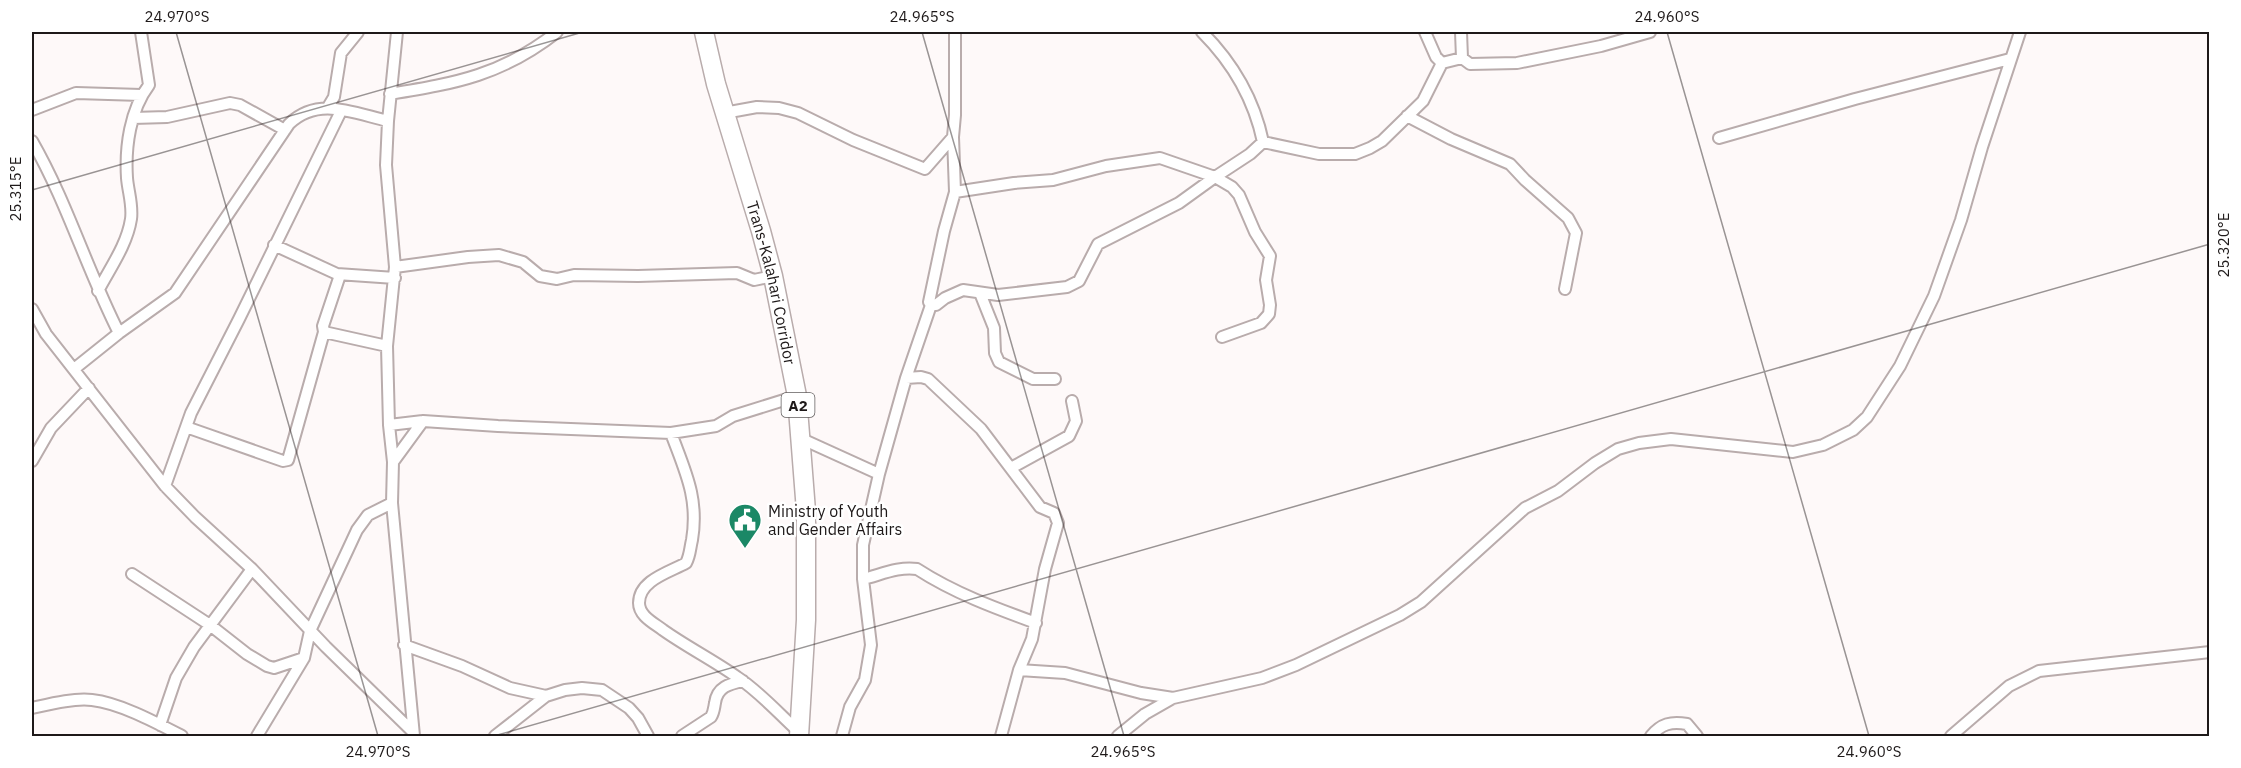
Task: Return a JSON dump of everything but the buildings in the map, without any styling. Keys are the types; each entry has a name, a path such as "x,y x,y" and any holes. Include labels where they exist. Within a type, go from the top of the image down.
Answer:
{"highway":[{"name":"Trans-Kalahari Corridor","path":"698,32 716,84"},
{"name":"Trans-Kalahari Corridor","path":"704,32 724,113 773,276 797,396 807,512 807,572 799,734"}],"street":[{"path":"98,291 130,224 131,209 126,154 133,117 141,96 149,85 141,32"},
{"path":"328,107 334,97 341,53 358,32"},
{"path":"397,32 390,94 386,165 395,272 387,346 389,425 393,462 392,503 414,734"},
{"path":"390,94 449,85 487,73 537,48 557,32"},
{"path":"842,736 850,707 865,680 871,645 863,579 863,545 879,474 906,378 932,305 929,302 955,192 953,137 955,32"},
{"path":"1202,32 1224,55 1234,71 1254,109 1263,142"},
{"path":"1425,32 1436,57 1442,63"},
{"path":"1461,32 1462,58"},
{"path":"1462,58 1470,64 1517,63 1601,46 1650,32"},
{"path":"1118,736 1145,714 1173,698 1262,678 1296,665 1400,615 1421,602 1525,508 1558,491 1618,449 1639,442 1671,439 1793,452 1823,445 1854,430 1867,417 1900,366 1934,296 1961,220 2020,32"},
{"path":"1263,142 1319,154 1355,154 1382,141 1423,101 1442,63 1462,58"},
{"path":"1719,138 1821,108 2010,59"},
{"path":"32,110 76,93 141,96"},
{"path":"133,117 167,117 230,103 240,105 285,130"},
{"path":"74,369 170,297 183,284 285,130 298,115 305,111 328,107 388,121"},
{"path":"724,113 758,107 779,108 798,113 853,140 925,169 953,137"},
{"path":"165,486 191,413 240,319 341,111"},
{"path":"1407,116 1451,140 1510,164 1568,218 1576,233 1565,289"},
{"path":"32,141 55,184 98,291 119,333"},
{"path":"932,305 963,290 970,289 998,295 1067,287 1078,282 1098,244 1179,203 1250,154 1263,142"},
{"path":"955,192 1053,180 1106,166 1160,158 1215,177 1232,187 1239,195 1255,232 1270,256 1266,280 1269,314 1261,323 1222,337"},
{"path":"274,245 340,275 395,272 468,257 499,255 523,262 540,276 557,279 574,275 649,276 737,273 754,280 773,276"},
{"path":"186,426 287,460 324,332 323,326 340,275"},
{"path":"980,292 994,328 995,353 999,362 1033,379 1055,380"},
{"path":"32,309 46,334 165,486 252,570 414,734"},
{"path":"324,332 387,346"},
{"path":"906,378 927,379 981,429 1040,507 1054,513 1058,523 1045,569 1032,639 1019,670 1001,736"},
{"path":"32,461 51,428 89,388"},
{"path":"389,425 423,421 671,433 716,426 733,416 797,396"},
{"path":"1011,468 1069,436 1077,421 1072,401"},
{"path":"393,462 423,421"},
{"path":"671,433 691,486 694,504 693,531 686,563 651,582 639,600 640,609 647,618 685,646 743,681 799,734"},
{"path":"802,439 879,474"},
{"path":"257,736 304,658 310,631 362,522 369,514 392,503"},
{"path":"863,579 908,568 917,569 985,605 1036,623"},
{"path":"160,725 176,678 210,625 252,570"},
{"path":"132,574 267,666 274,668 304,658"},
{"path":"404,645 462,666 502,686 546,696"},
{"path":"1951,736 2009,686 2038,671 2210,652"},
{"path":"1019,670 1065,673 1141,693 1173,698"},
{"path":"682,736 711,717 716,694 723,687 743,681"},
{"path":"495,736 546,696 582,688 602,690 629,708 640,731 648,736"},
{"path":"32,708 91,700 115,706 182,736"},
{"path":"1651,736 1660,726 1675,722 1687,724 1697,736"}],"place":[{"name":"Ministry of Youth and Gender Affairs","path":"745,549"}]}
